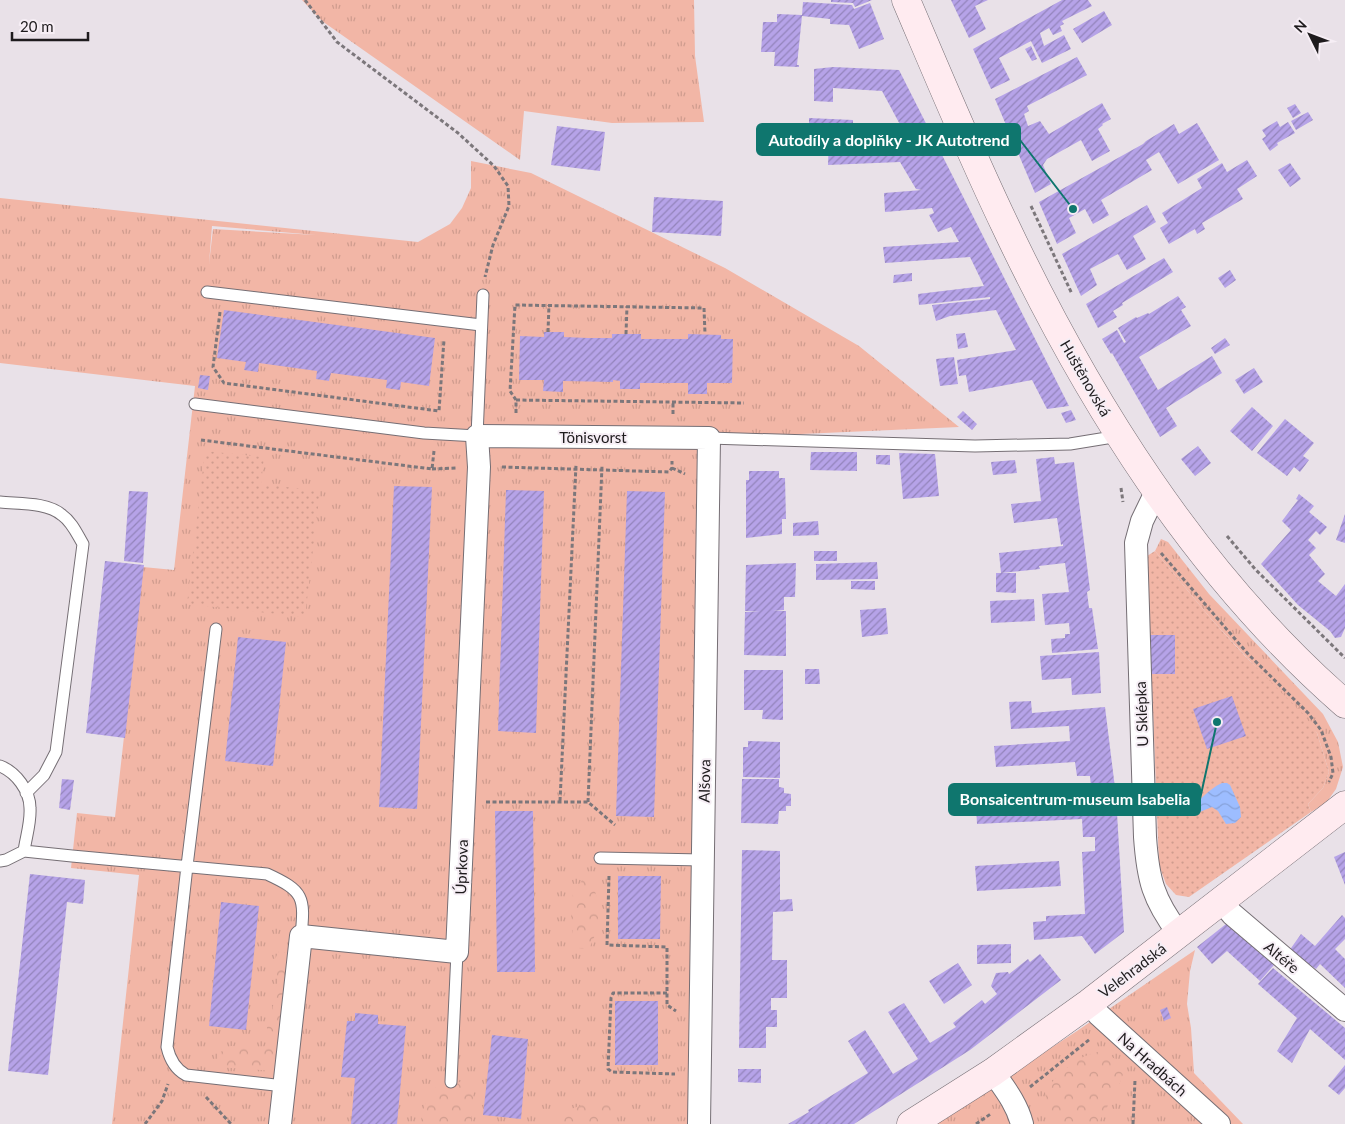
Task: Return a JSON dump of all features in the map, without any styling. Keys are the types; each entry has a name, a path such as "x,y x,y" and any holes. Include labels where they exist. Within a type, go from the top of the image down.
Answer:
{"street":[{"name":"Huštěnovská","path":"906,0 1008,232 1073,358 1120,436 1190,536 1233,591 1276,638 1345,704"},
{"name":"Tönisvorst","path":"476,436 709,438"},
{"name":"Úprkova","path":"457,952 479,466 476,436"},
{"name":"Alšova","path":"699,1124 709,438"},
{"name":"U Sklépka","path":"1157,490 1142,521 1136,543 1146,859 1156,898 1179,934"},
{"name":"Velehradská","path":"911,1124 993,1072 1089,1002 1335,813"},
{"name":"Altéře","path":"1221,901 1232,914 1345,1010"},
{"path":"280,1124 301,936 457,952"},
{"name":"Na Hradbách","path":"1089,1002 1098,1014 1219,1124"},
{"path":"993,1072 1019,1112 1022,1124"}],"lane":[{"path":"206,292 481,325"},
{"path":"195,404 424,433 476,436 483,295"},
{"path":"709,438 975,446 1070,444 1120,436"},
{"path":"0,502 44,507 62,514 74,528 83,544 56,752 44,775 26,793"},
{"path":"216,629 167,1047 169,1057 174,1065 186,1075 284,1086"},
{"path":"0,766 18,778 31,807 24,850"},
{"path":"0,861 6,860 24,850 267,874 282,881 298,894 303,903 301,936"},
{"path":"600,858 703,860"},
{"path":"452,1082 457,952"}],"path":[{"path":"305,0 337,42 458,133 494,166 508,186 508,206 493,245 483,295"},
{"path":"1031,206 1075,301"},
{"path":"222,294 213,367 224,383 439,411"},
{"path":"516,421 516,400 510,391 515,305 704,308 705,334"},
{"path":"548,332 549,305"},
{"path":"626,334 627,306"},
{"path":"438,420 446,321"},
{"path":"516,400 744,403"},
{"path":"201,440 432,469 434,450"},
{"path":"560,801 576,465"},
{"path":"588,802 602,466"},
{"path":"1223,531 1255,569 1345,658"},
{"path":"1136,543 1152,542 1248,654 1308,713 1321,730 1331,757 1333,773 1327,790 1314,805 1335,813"},
{"path":"463,802 588,802 615,825"},
{"path":"617,874 609,874 607,945 667,947 667,1005 684,1015"},
{"path":"667,993 613,993 610,998 608,1069 612,1072 681,1074"},
{"path":"144,1124 162,1101 174,1065"},
{"path":"186,1075 232,1124"}],"green space":[{"path":"302,0 694,0 695,56 704,122 612,123 524,111 520,160 322,21"},
{"path":"471,161 531,173 725,268 859,346 959,427 709,438 699,1124 112,1124 139,875 71,868 77,813 115,817 143,567 174,570 195,386 0,363 0,198 418,242 450,224 462,208 471,188","holes":["212,226 316,235 213,229 209,264"]},
{"path":"205,451 264,457 261,484 320,491 305,617 187,604"},
{"path":"1161,539 1168,542 1209,594 1323,714 1338,742 1343,767 1336,789 1326,803 1311,812 1308,804 1323,788 1329,772 1317,733 1212,620 1155,551"},
{"path":"1155,551 1212,620 1305,716 1317,733 1329,772 1323,788 1308,804 1311,812 1189,897 1176,895 1166,884 1159,865 1147,556"},
{"path":"582,880 591,883 599,909 596,932 589,949 578,948 573,938 571,915 573,894"},
{"path":"1195,950 1190,971 1187,1004 1191,1028 1194,1073 1243,1124 934,1124 1077,1031"},
{"path":"279,951 289,954 291,965 281,999 281,1013 273,1071 218,1067 217,1054 231,1046 259,1050 267,1045 267,1023 278,987 275,959"},
{"path":"1097,1052 1113,1058 1124,1071 1120,1083 1098,1124 1055,1124 1048,1115 1045,1091 1068,1067 1089,1054"},
{"path":"461,1082 474,1087 471,1124 421,1124 422,1113 426,1103 438,1085"},
{"path":"610,1099 616,1107 613,1117 602,1124 548,1124 555,1118 577,1107"}],"water":[{"path":"1222,783 1230,785 1240,807 1241,817 1235,823 1226,824 1218,811 1212,807 1190,816 1186,810"}],"building":[{"path":"831,0 872,0 855,7 853,3 831,2"},
{"path":"951,0 988,0 975,6 986,29 969,38"},
{"path":"1062,0 1088,0 1092,6 1062,21 1064,24 1060,26 1062,31 1053,35 1049,28 1040,33 1044,46 1064,35 1071,49 1042,63 1031,41 999,58 1010,80 991,89 973,49"},
{"path":"803,2 852,5 854,9 870,3 884,39 859,49 849,25 830,24 830,19 802,16 797,65 799,67 774,66 775,52 761,52 763,22 777,22 777,14 802,15"},
{"path":"1104,11 1112,25 1082,43 1073,29"},
{"path":"1031,46 1037,59 1032,61 1025,49"},
{"path":"1077,57 1087,75 1027,106 1029,111 1024,114 1028,126 1040,121 1049,134 1102,103 1111,119 1102,124 1098,129 1110,151 1092,161 1081,140 1047,159 1043,165 1051,184 1035,193 995,99"},
{"path":"833,67 899,70 1069,406 1047,409 1032,380 969,392 966,375 959,376 957,360 1016,350 996,310 950,316 936,321 932,305 990,299 990,297 919,305 918,294 984,286 970,257 885,263 883,247 959,242 951,227 938,232 929,215 934,213 932,208 885,212 884,193 922,190 916,189 900,162 828,165 829,136 904,132 882,91 833,88 833,102 814,101 814,69"},
{"path":"1295,104 1301,113 1293,118 1287,108"},
{"path":"1308,112 1313,120 1296,130 1291,121"},
{"path":"809,118 853,120 853,133 809,132"},
{"path":"1277,121 1280,127 1288,122 1295,133 1277,143 1278,145 1270,151 1262,139 1266,136 1262,130"},
{"path":"1197,123 1219,160 1178,184 1159,152 1146,160 1152,170 1101,200 1109,215 1093,224 1085,209 1069,218 1076,233 1057,244 1039,202 1143,144 1174,124 1179,134"},
{"path":"557,126 605,132 600,171 551,165"},
{"path":"1247,160 1257,176 1237,189 1243,199 1202,223 1205,229 1197,234 1195,229 1169,244 1160,228 1168,223 1162,213 1202,188 1197,179 1222,163 1227,172"},
{"path":"1290,163 1301,179 1290,187 1278,170"},
{"path":"654,197 723,201 721,236 652,232"},
{"path":"1147,205 1156,222 1133,236 1146,259 1127,270 1118,254 1090,269 1097,285 1081,296 1062,254"},
{"path":"1164,258 1173,272 1122,303 1123,305 1113,311 1117,317 1098,328 1086,304"},
{"path":"1230,270 1236,280 1225,288 1218,278"},
{"path":"912,273 912,281 893,283 894,275"},
{"path":"1178,296 1186,307 1181,310 1191,326 1139,357 1158,390 1212,356 1222,373 1166,408 1177,426 1160,437 1102,339 1117,330 1124,343 1126,342 1118,328 1136,317 1149,314"},
{"path":"224,310 435,338 429,386 401,382 400,390 386,388 387,380 331,373 329,381 316,379 317,371 259,363 258,372 244,370 246,362 217,358"},
{"path":"544,332 564,332 564,337 588,338 612,338 612,334 641,334 641,339 688,339 688,334 721,335 721,339 733,339 732,383 707,383 707,394 688,394 688,383 640,383 640,389 620,389 620,381 613,380 613,382 563,381 563,392 543,391 544,380 519,380 520,336 544,337"},
{"path":"965,333 968,347 958,349 956,334"},
{"path":"1225,338 1230,345 1215,354 1211,348"},
{"path":"954,357 958,384 940,386 936,359"},
{"path":"1254,368 1263,382 1244,394 1235,380"},
{"path":"200,375 210,376 208,390 198,388"},
{"path":"1252,407 1273,426 1252,451 1230,431"},
{"path":"1071,410 1076,420 1066,423 1061,413"},
{"path":"963,411 977,424 972,430 957,417"},
{"path":"1285,419 1314,443 1303,456 1309,460 1300,472 1294,467 1287,476 1257,453"},
{"path":"1198,446 1211,463 1195,476 1181,459"},
{"path":"811,452 857,452 857,471 810,470"},
{"path":"899,453 935,454 939,496 903,499"},
{"path":"876,455 890,455 890,465 876,464"},
{"path":"1054,457 1055,464 1074,462 1090,590 1087,592 1089,608 1092,608 1098,649 1052,653 1051,639 1065,638 1065,634 1070,634 1069,623 1045,625 1042,594 1069,592 1065,563 1039,566 1040,569 1001,573 999,553 1063,546 1063,544 1061,545 1057,518 1014,523 1011,504 1041,501 1036,459"},
{"path":"1015,460 1017,473 993,475 991,462"},
{"path":"749,471 779,471 779,478 785,478 786,519 782,519 782,534 746,538 746,480 749,480"},
{"path":"394,486 432,487 417,809 379,807"},
{"path":"506,490 544,491 536,733 498,731"},
{"path":"129,491 148,492 143,563 124,561"},
{"path":"627,491 665,492 654,817 616,816"},
{"path":"1299,494 1314,506 1309,512 1327,527 1320,535 1316,531 1308,540 1316,548 1309,555 1325,574 1318,581 1336,596 1345,584 1345,628 1341,637 1335,638 1330,631 1298,605 1261,564 1291,530 1282,521 1298,500 1296,499"},
{"path":"1345,514 1345,543 1336,540"},
{"path":"818,521 819,535 793,536 793,523"},
{"path":"814,551 837,551 837,561 814,561"},
{"path":"105,561 144,565 125,738 86,733"},
{"path":"877,562 878,579 816,580 816,564"},
{"path":"796,563 795,597 784,597 784,610 773,611 786,611 786,656 744,655 745,612 760,611 745,611 746,565"},
{"path":"996,573 1016,573 1016,593 996,592"},
{"path":"851,581 875,581 875,590 851,589"},
{"path":"1034,599 1035,621 991,623 990,601"},
{"path":"886,608 888,634 862,637 860,610"},
{"path":"1150,635 1175,635 1175,674 1149,674"},
{"path":"238,637 286,642 273,766 225,761"},
{"path":"1099,652 1101,693 1072,695 1071,678 1042,680 1040,656"},
{"path":"805,669 819,669 820,684 805,684"},
{"path":"744,670 783,670 783,720 762,719 763,710 744,710"},
{"path":"1232,696 1246,736 1207,749 1193,709"},
{"path":"1031,701 1032,713 1105,707 1116,796 1124,932 1095,954 1082,936 1034,940 1033,922 1046,921 1046,916 1085,914 1082,852 1095,851 1095,837 1083,837 1082,819 977,824 976,805 1092,798 1090,776 1077,776 1075,762 996,767 994,746 1070,741 1069,726 1011,729 1009,702"},
{"path":"748,741 780,742 780,778 743,777 743,747 748,747"},
{"path":"62,779 74,780 70,810 59,808"},
{"path":"742,779 779,779 779,787 784,788 784,793 791,794 791,806 786,806 786,811 779,811 778,824 741,823"},
{"path":"495,811 533,811 535,972 497,972"},
{"path":"742,850 780,851 780,900 792,899 793,911 773,912 772,960 787,960 787,998 771,998 771,1010 777,1010 777,1027 766,1027 766,1048 739,1048"},
{"path":"1345,852 1345,885 1334,857"},
{"path":"1059,861 1061,886 977,891 975,866"},
{"path":"30,874 85,880 83,904 67,902 48,1075 8,1071"},
{"path":"618,876 661,876 660,939 618,939"},
{"path":"221,902 259,906 246,1030 209,1026"},
{"path":"1342,915 1345,918 1345,939 1335,949 1345,959 1345,988 1320,964 1316,969 1289,951 1301,934 1315,946"},
{"path":"1226,924 1274,965 1260,981 1227,951 1212,964 1197,947"},
{"path":"1011,944 1011,963 977,964 977,945"},
{"path":"1040,954 1061,980 970,1050 854,1124 788,1124 868,1073 848,1041 865,1030 893,1074 918,1059 888,1012 904,1003 930,1043 956,1027 953,1023 982,1000 985,1004 997,994 991,986 996,973 1008,972 1009,974 1028,959 1030,962"},
{"path":"958,963 972,985 944,1004 929,981"},
{"path":"1273,968 1345,1028 1345,1060 1310,1029 1292,1063 1277,1051 1297,1018 1258,984"},
{"path":"615,1001 658,1001 658,1065 615,1065"},
{"path":"1167,1007 1171,1018 1164,1021 1160,1010"},
{"path":"355,1013 378,1015 378,1024 406,1026 397,1124 351,1124 355,1078 341,1077 347,1021 355,1021"},
{"path":"492,1035 528,1039 521,1119 483,1115"},
{"path":"1345,1065 1345,1088 1339,1095 1328,1086"},
{"path":"738,1069 761,1069 761,1083 738,1082"}],"place":[{"name":"Autodíly a doplňky - JK Autotrend","path":"1073,209"},
{"name":"Bonsaicentrum-museum Isabelia","path":"1217,722"}]}
